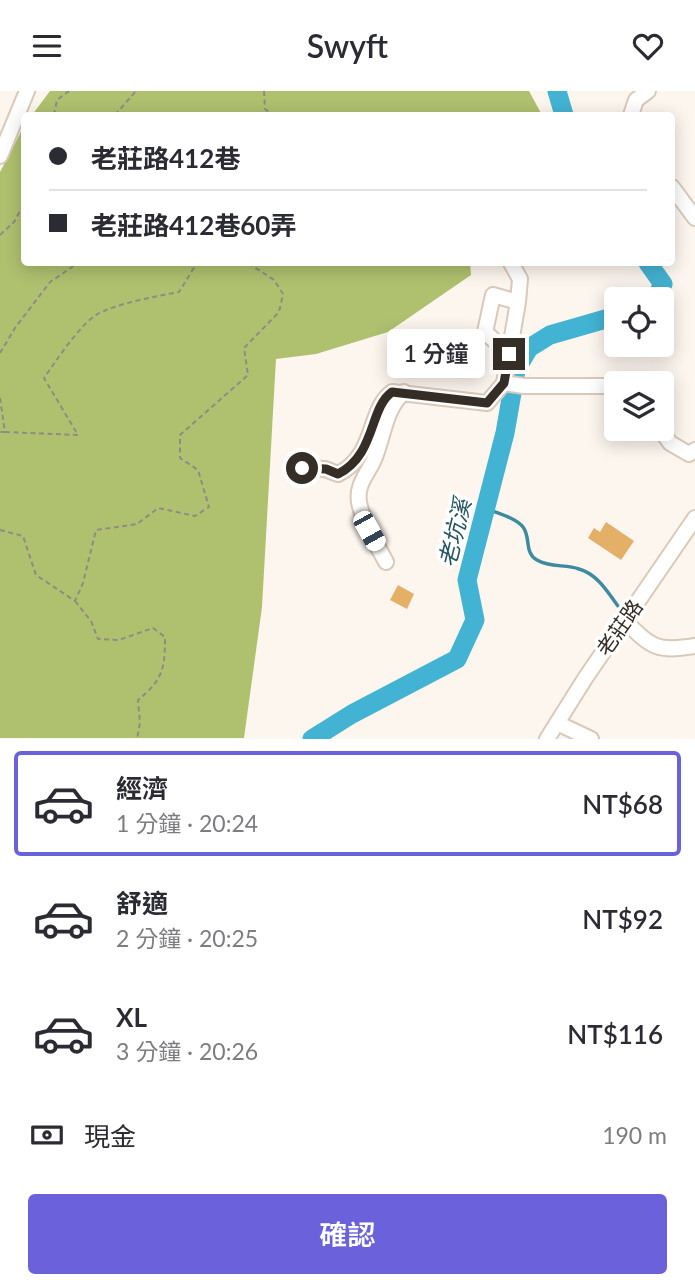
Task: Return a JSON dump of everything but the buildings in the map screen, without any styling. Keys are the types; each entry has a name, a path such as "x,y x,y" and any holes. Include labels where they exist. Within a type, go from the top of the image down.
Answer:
{"street":[{"path":"0,156 27,91"},
{"path":"632,112 636,100 648,91"},
{"path":"675,191 695,218"},
{"path":"302,468 326,469 338,474 344,471 368,443 382,403 392,392 487,403 504,383 519,302 520,279 513,266"},
{"path":"509,354 485,332 486,323 493,295 519,302"},
{"path":"504,383 524,386 604,386"},
{"path":"386,562 359,502 360,484 375,458 391,411 404,392"},
{"path":"669,441 689,454 695,450"},
{"name":"老莊路","path":"547,739 695,517"},
{"path":"625,621 643,638 659,648 671,650 695,646"},
{"path":"556,723 592,739"}],"path":[{"path":"55,112 57,100 69,91"},
{"path":"118,112 136,91"},
{"path":"264,91 265,109 268,112"},
{"path":"0,235 14,222 21,209"},
{"path":"0,352 50,282 74,266"},
{"path":"0,432 78,435 44,378 63,349 96,315 141,299 179,292 195,266"},
{"path":"75,601 83,583 96,530 137,524 159,508 195,516 209,507 198,470 180,459 180,435 248,375 244,348 279,312 283,294 274,280 253,266"},
{"path":"0,398 5,432"},
{"path":"0,530 23,536 36,575 75,601 91,621 98,639 119,640 153,628 165,637 165,665 154,687 138,700 141,723 137,739"}],"green space":[{"path":"50,91 529,91 540,112 34,112"},
{"path":"21,132 21,266 470,266 471,275 388,332 316,354 276,359 262,607 244,738 0,738 0,172"}],"waterway":[{"name":"老坑溪","path":"557,91 563,112"},
{"name":"老坑溪","path":"650,266 663,284 661,287"},
{"name":"老坑溪","path":"312,739 352,714 457,659 475,620 467,580 505,433 516,370 529,348 550,335 604,319"},
{"path":"485,508 520,524 525,531 530,553 537,560 585,571 601,584 618,606"}],"route":[{"path":"302,468 326,469 338,474 344,471 368,443 382,403 392,392 487,403 504,383 509,354"}]}
